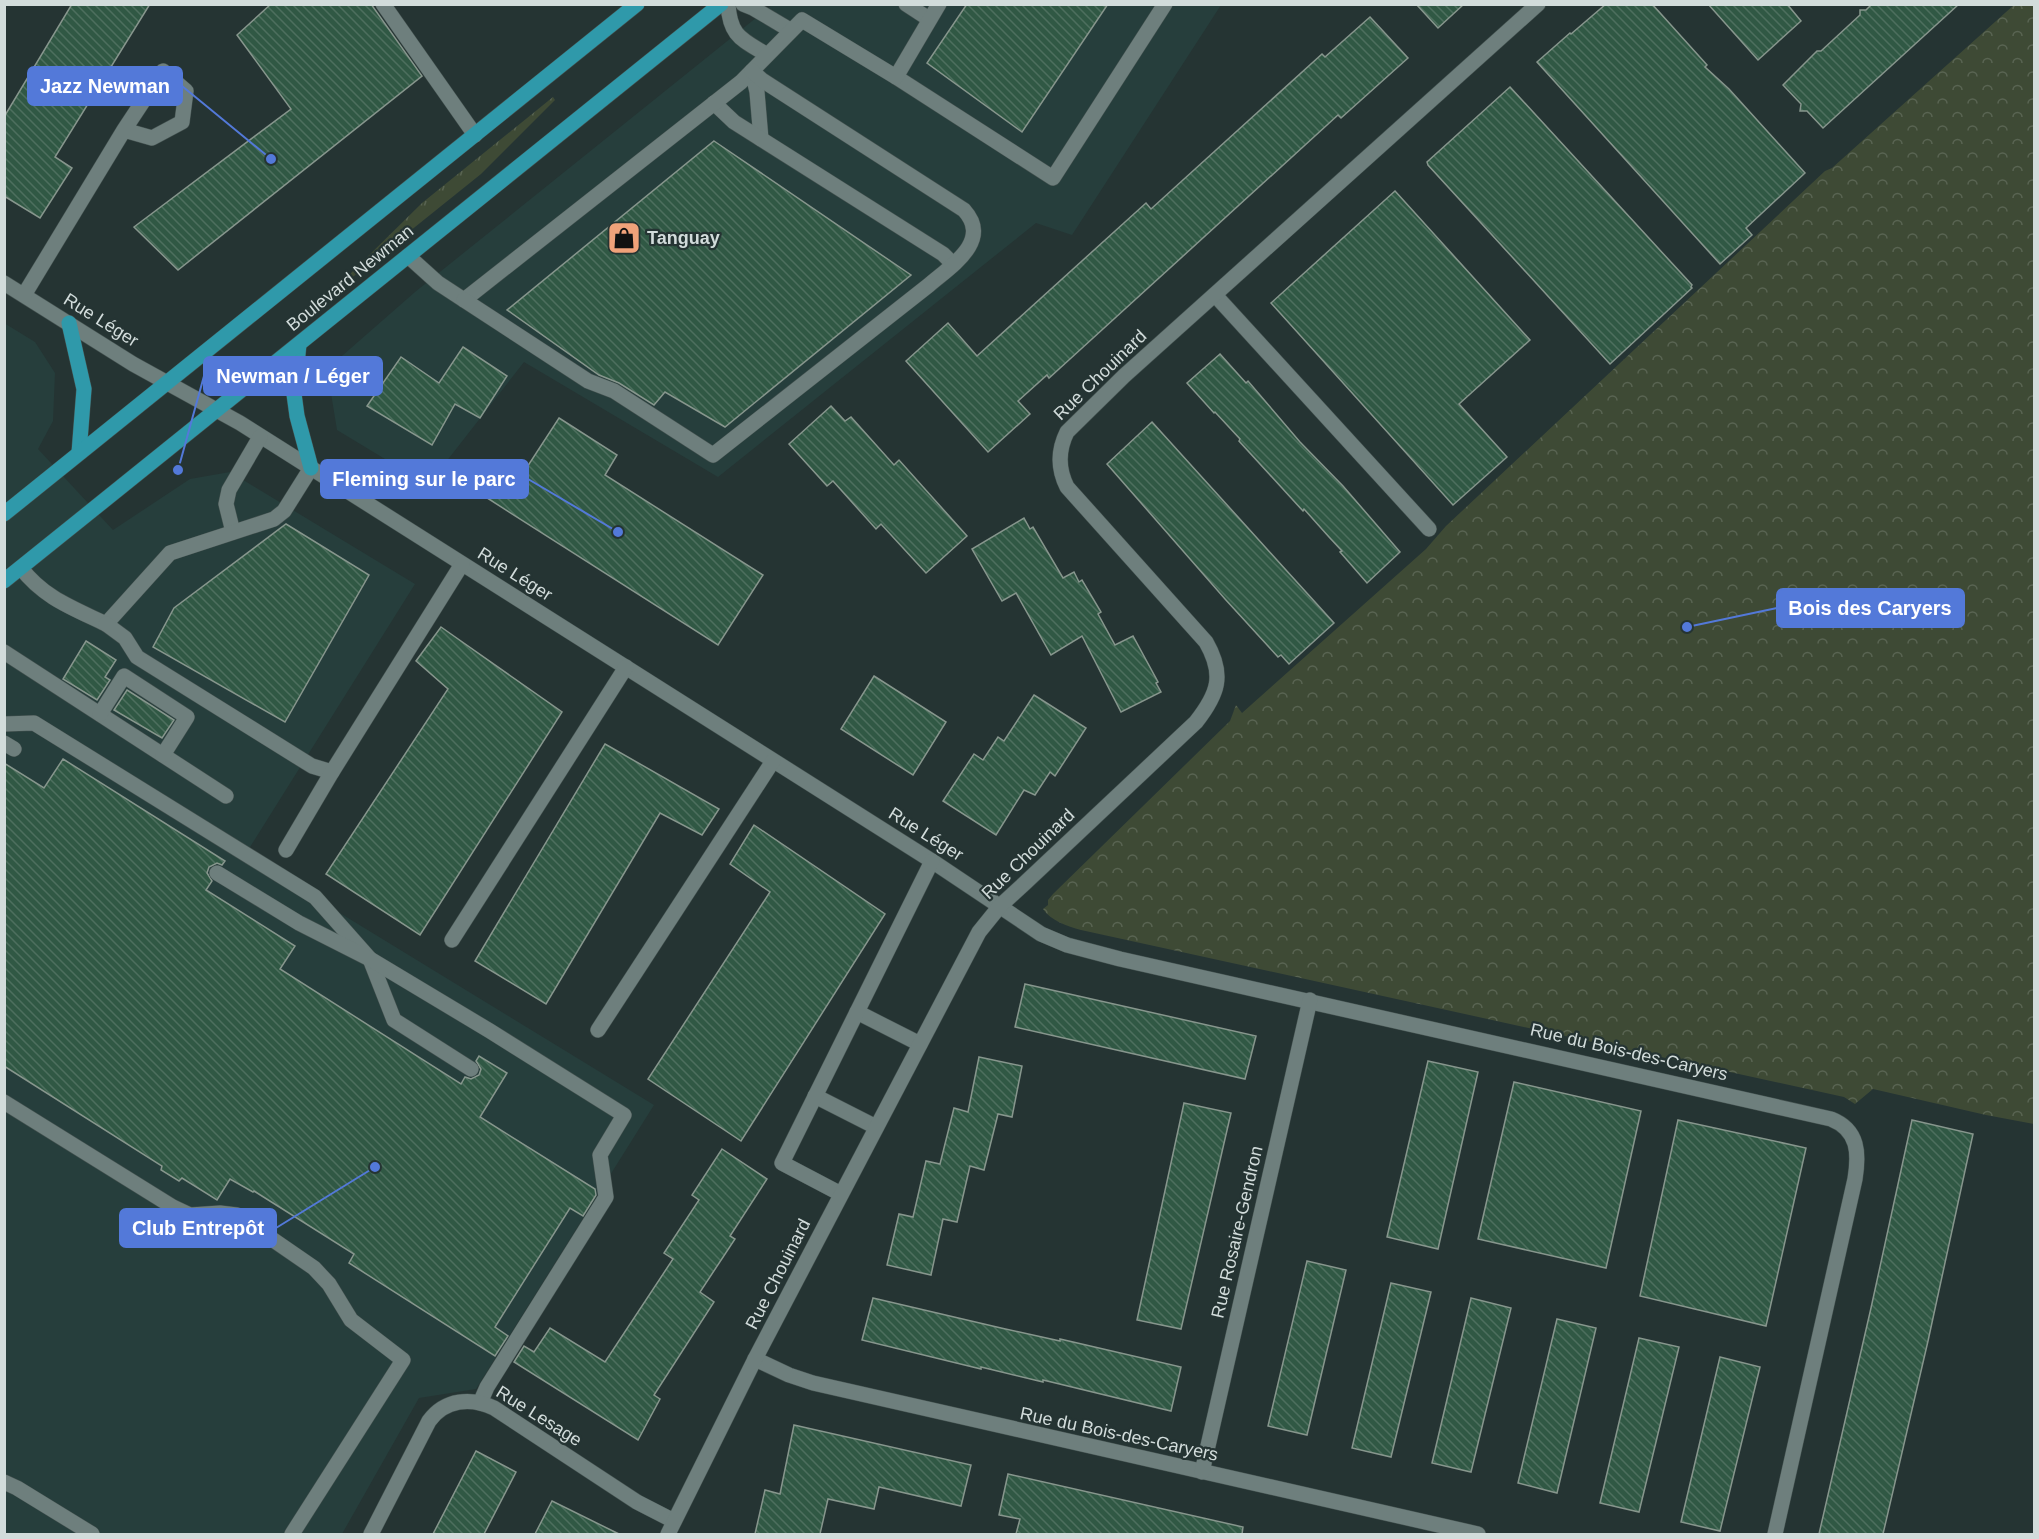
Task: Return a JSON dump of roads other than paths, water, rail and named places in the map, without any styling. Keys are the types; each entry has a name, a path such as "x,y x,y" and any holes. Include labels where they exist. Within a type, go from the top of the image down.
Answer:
{"main road":[{"name":"Boulevard Newman","path":"4,514 637,4"},
{"name":"Boulevard Newman","path":"4,581 721,4"},
{"path":"69,323 84,389 79,453"},
{"path":"299,344 294,394 297,416 311,468"}],"street":[{"path":"383,4 475,135"},
{"path":"728,4 730,25 736,35 767,55"},
{"path":"744,4 790,30"},
{"path":"906,4 929,19"},
{"path":"896,77 939,4"},
{"path":"464,300 714,104 802,20 896,77 1053,178 1165,4"},
{"name":"Rue Chouinard","path":"671,1528 755,1359 979,932 1000,906 1196,722 1214,694 1218,674 1214,658 1206,642 1073,495 1062,477 1060,457 1063,439 1071,427 1124,376 1538,4"},
{"path":"408,256 438,283 588,381 614,391 713,455 920,292 963,255 974,238 973,223 964,210 762,81 752,70"},
{"path":"752,70 757,92 761,139"},
{"path":"24,295 124,130 163,71 186,91 182,122 152,138 124,130"},
{"path":"714,104 725,116 943,254 953,264"},
{"name":"Rue Léger","path":"4,283 133,364 217,410 311,468 1000,906"},
{"path":"1215,295 1429,529"},
{"path":"233,532 226,504 228,490 260,437"},
{"path":"106,624 170,553 274,519 284,511 311,468"},
{"path":"286,850 462,564"},
{"path":"21,568 30,580 47,594 106,624 125,638 137,657 312,766 332,772"},
{"path":"4,652 226,796"},
{"path":"452,940 626,667"},
{"path":"100,714 124,676 187,717 163,755"},
{"path":"4,724 34,723 315,897 370,959 394,1020 471,1069"},
{"path":"598,1030 773,761"},
{"path":"841,1194 782,1163 932,861"},
{"path":"218,873 299,924 370,959 624,1115 600,1155 606,1197 487,1387 480,1403"},
{"name":"Rue du Bois-des-Caryers","path":"1000,906 1041,934 1067,945 1120,959 1831,1119 1843,1125 1851,1132 1857,1149 1855,1179 1775,1534"},
{"name":"Rue Rosaire-Gendron","path":"1202,1472 1310,1000"},
{"path":"857,1012 920,1044"},
{"path":"815,1096 876,1127"},
{"path":"4,1102 173,1207 190,1215 220,1213 237,1215 314,1268 329,1284 351,1320 403,1360 292,1534"},
{"name":"Rue du Bois-des-Caryers","path":"755,1359 789,1376 813,1383 1478,1534"},
{"name":"Rue Lesage","path":"372,1534 434,1415 446,1405 454,1403 480,1403 505,1415 637,1502 671,1528"},
{"path":"4,1482 92,1534"}],"place":[{"name":"Jazz Newman","path":"271,159"},
{"name":"Tanguay","path":"624,238"},
{"name":"Newman / Léger","path":"178,470"},
{"name":"Fleming sur le parc","path":"618,532"},
{"name":"Bois des Caryers","path":"1687,627"},
{"name":"Club Entrepôt","path":"375,1167"}]}
